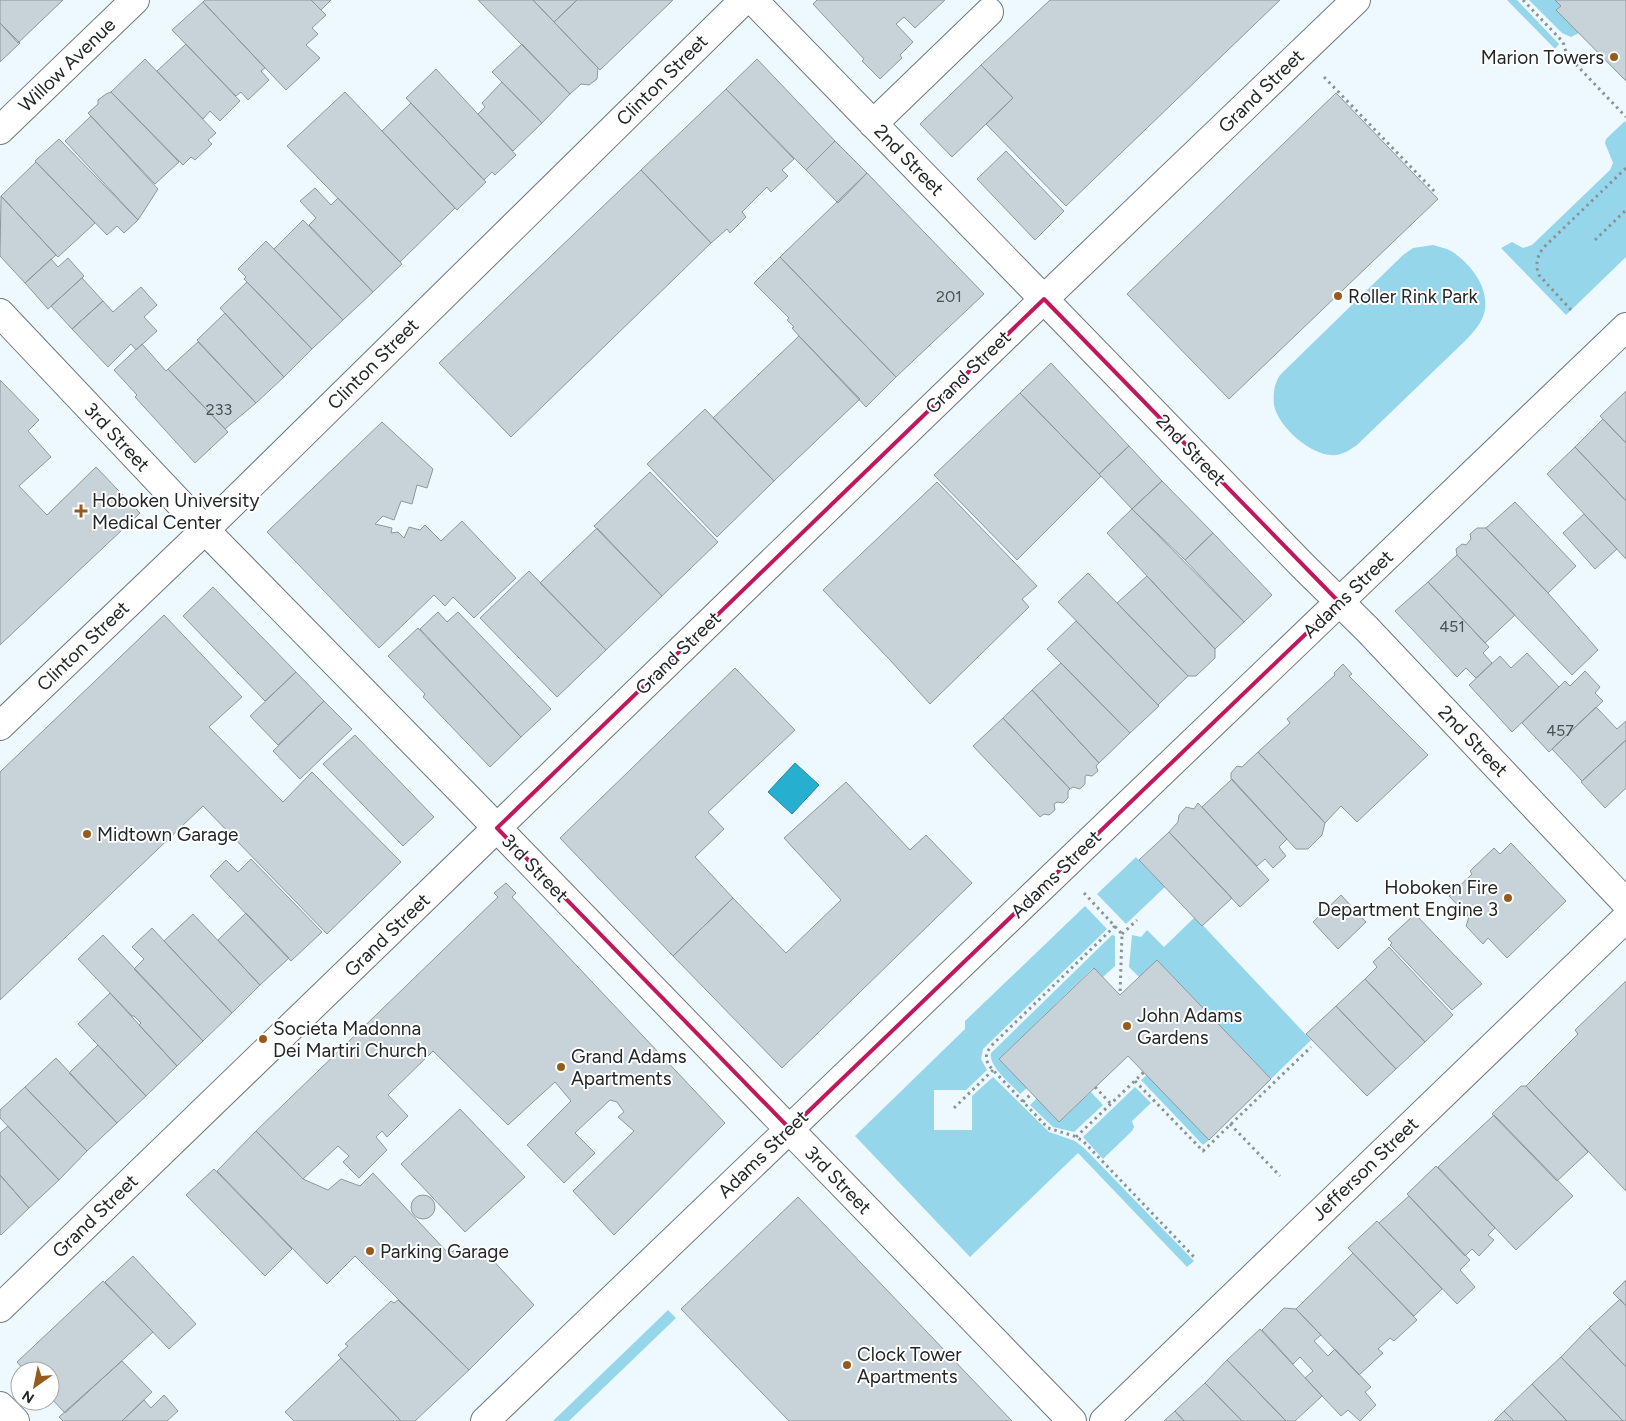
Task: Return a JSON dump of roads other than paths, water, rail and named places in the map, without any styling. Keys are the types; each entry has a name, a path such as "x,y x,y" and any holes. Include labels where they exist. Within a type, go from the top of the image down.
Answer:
{"street":[{"name":"Willow Avenue","path":"0,130 135,0"},
{"name":"Clinton Street","path":"0,726 205,530 744,0"},
{"name":"2nd Street","path":"753,0 1339,602 1626,903"},
{"name":"Grand Street","path":"0,1308 1356,0"},
{"path":"873,124 989,12"},
{"name":"3rd Street","path":"0,313 205,530 1072,1421"},
{"name":"Adams Street","path":"485,1421 1626,326"},
{"name":"Jefferson Street","path":"1104,1421 1626,918"},
{"path":"0,1406 14,1421"}],"place":[{"name":"Marion Towers","path":"1614,57"},
{"name":"Roller Rink Park","path":"1338,296"},
{"name":"Hoboken University Medical Center","path":"81,511"},
{"name":"Midtown Garage","path":"87,834"},
{"name":"Hoboken Fire Department Engine 3","path":"1508,898"},
{"name":"John Adams Gardens","path":"1127,1026"},
{"name":"Societa Madonna Dei Martiri Church","path":"263,1039"},
{"name":"Grand Adams Apartments","path":"561,1067"},
{"name":"Parking Garage","path":"370,1251"},
{"name":"Clock Tower Apartments","path":"847,1365"}]}
